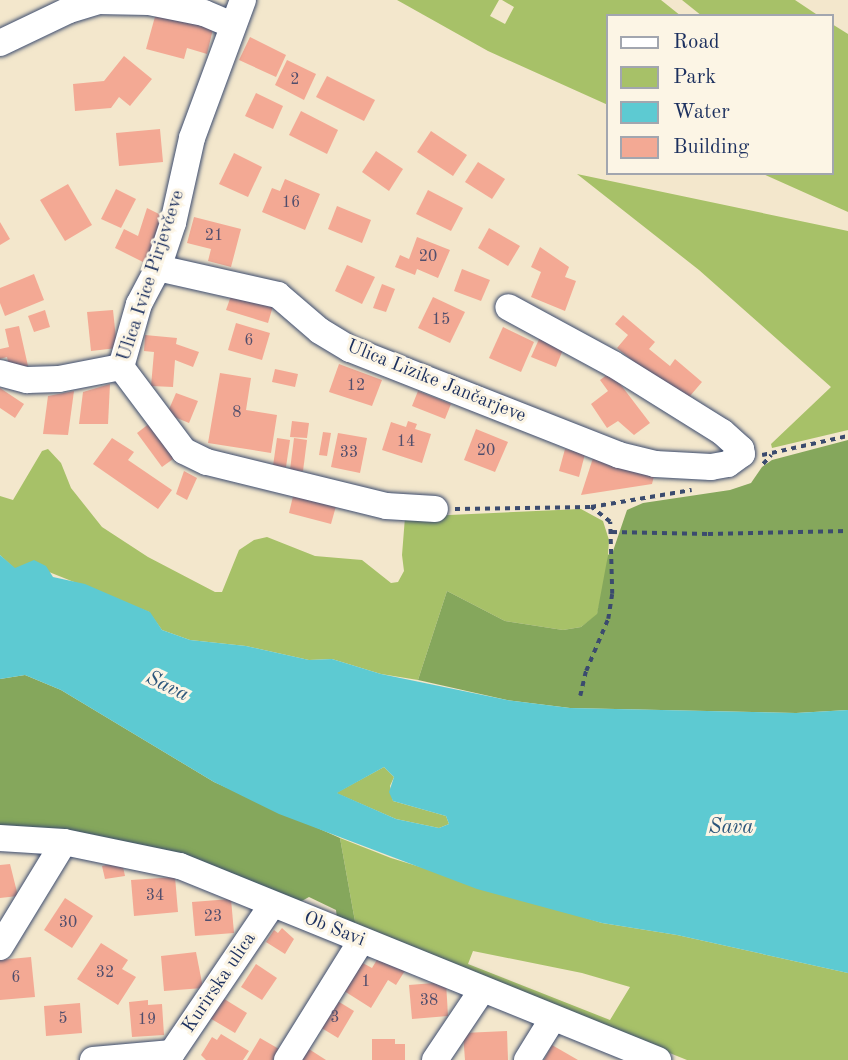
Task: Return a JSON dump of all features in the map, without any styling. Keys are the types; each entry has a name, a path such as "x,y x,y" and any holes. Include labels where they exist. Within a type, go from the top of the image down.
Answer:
{"street":[{"name":"Ulica Ivice Pirjevčeve","path":"243,0 192,138 173,223 158,268 139,304 121,367 184,451 207,462 386,506 435,509"},
{"path":"0,43 69,5 99,1 149,2 204,13 232,25"},
{"name":"Ulica Lizike Jančarjeve","path":"158,268 278,295 320,331 350,349 619,455 654,464 684,467 750,462"},
{"path":"508,307 613,364 722,432 741,449 750,462"},
{"path":"0,373 27,380 59,379 121,367"},
{"name":"Ob Savi","path":"0,838 64,842 180,866 656,1060"},
{"path":"0,947 10,914 64,842"},
{"name":"Kurirska ulica","path":"170,1057 272,905"},
{"path":"286,1060 361,941"},
{"path":"436,1060 482,990"},
{"path":"527,1060 553,1018"},
{"path":"93,1060 170,1057"}],"path":[{"path":"750,462 848,436"},
{"path":"750,462 771,455"},
{"path":"435,509 591,507 702,489"},
{"path":"580,696 586,671 608,619 612,532 610,523 591,507"},
{"path":"612,532 708,534 848,531"}],"green space":[{"path":"397,0 499,0 490,16 505,24 514,7 502,0 661,0 678,14 606,14 606,104 488,51"},
{"path":"682,0 795,0 816,14 700,14"},
{"path":"834,25 848,34 848,212 765,175 834,175"},
{"path":"577,174 848,231 848,430 772,448 771,444 831,387 699,270"},
{"path":"848,440 848,710 796,713 570,708 507,700 418,680 447,591 505,621 563,630 581,627 597,614 608,555 613,551 627,510 643,503 730,490 751,483 762,467 772,460"},
{"path":"48,449 61,463 71,488 102,527 148,557 215,592 222,592 239,550 254,540 267,537 315,556 362,560 391,583 398,582 404,571 402,555 405,517 581,509 603,521 609,540 607,571 597,615 581,627 563,630 505,621 447,591 418,680 381,674 332,659 309,660 246,646 190,640 162,630 149,612 29,564 15,569 0,555 0,496 13,500 42,451"},
{"path":"25,675 61,690 214,782 340,838 356,927 337,919 336,910 309,897 300,902 0,829 0,679"},
{"path":"384,767 394,777 390,786 393,801 446,816 449,824 439,828 396,819 336,793"},
{"path":"340,838 391,858 602,923 677,935 848,973 848,1060 687,1060 356,927","holes":["473,951 582,973 630,987 610,1020 468,964"]}],"water":[{"name":"Sava","path":"0,555 15,568 34,560 46,566 53,577 85,584 150,612 162,630 190,640 246,646 309,660 332,659 381,674 507,700 570,708 796,713 848,710 848,973 677,935 602,923 477,889 279,814 214,782 61,690 25,675 0,679","holes":["384,767 394,777 389,792 393,801 446,816 449,824 439,828 396,819 337,793"]}],"building":[{"path":"156,13 213,29 207,54 187,48 184,59 146,49"},
{"path":"250,37 286,55 276,77 239,60"},
{"path":"124,56 152,79 130,106 119,97 111,108 75,111 73,84 104,81"},
{"path":"287,60 316,74 304,100 275,85"},
{"path":"327,76 375,100 364,121 316,97"},
{"path":"256,93 283,106 273,129 245,116"},
{"path":"301,111 338,130 327,154 289,135"},
{"path":"160,129 163,162 119,166 116,133"},
{"path":"431,131 467,155 453,176 417,152"},
{"path":"376,151 403,169 389,191 362,172"},
{"path":"234,153 262,167 248,197 219,184"},
{"path":"478,162 505,179 492,199 465,182"},
{"path":"285,179 320,194 305,230 262,212 272,188 280,191"},
{"path":"68,184 92,225 65,241 40,200"},
{"path":"116,189 136,199 121,228 101,219"},
{"path":"428,190 463,208 451,231 416,214"},
{"path":"337,206 371,220 362,243 328,229"},
{"path":"147,208 169,219 147,264 115,248 124,229 138,236"},
{"path":"194,217 241,229 231,267 208,261 211,249 187,243"},
{"path":"0,222 10,239 0,245"},
{"path":"489,228 520,246 508,266 478,248"},
{"path":"417,237 450,250 438,278 417,269 415,275 395,267 400,255 409,259"},
{"path":"540,247 569,267 565,277 576,281 565,311 531,297 541,272 531,267"},
{"path":"347,265 375,277 362,304 335,291"},
{"path":"462,269 490,280 481,301 454,291"},
{"path":"34,274 44,300 5,316 0,303 0,288"},
{"path":"382,284 395,289 386,312 373,308"},
{"path":"232,293 273,306 268,323 226,310"},
{"path":"433,297 465,312 450,343 418,328"},
{"path":"45,310 50,327 34,332 28,316"},
{"path":"113,310 117,348 91,351 87,312"},
{"path":"623,315 655,342 649,349 670,366 675,359 702,382 684,403 617,348 628,335 615,324"},
{"path":"236,323 270,333 262,360 228,350"},
{"path":"19,326 28,366 10,370 7,357 0,359 0,349 9,347 5,329"},
{"path":"503,327 534,342 521,372 489,358"},
{"path":"145,335 177,338 176,344 199,352 193,367 175,360 173,387 151,386 154,352 144,351"},
{"path":"540,337 564,347 556,367 531,357"},
{"path":"339,364 382,380 372,406 329,392"},
{"path":"275,369 298,374 295,387 272,382"},
{"path":"611,372 650,423 634,435 618,421 607,428 591,404 608,391 600,380"},
{"path":"220,373 251,378 246,410 277,415 271,453 208,443"},
{"path":"110,384 108,424 79,424 83,392"},
{"path":"0,388 24,404 15,418 0,408"},
{"path":"74,391 68,435 43,434 48,396"},
{"path":"418,391 451,404 445,419 412,406"},
{"path":"176,393 198,401 189,423 167,414"},
{"path":"154,420 180,454 162,467 137,433"},
{"path":"292,421 309,423 307,438 290,437"},
{"path":"408,421 417,424 415,429 431,434 422,463 382,450 391,422 406,427"},
{"path":"476,429 508,442 495,472 464,460"},
{"path":"323,432 331,433 327,456 319,455"},
{"path":"338,433 367,438 360,473 331,467"},
{"path":"112,438 134,452 128,460 172,490 158,509 93,464"},
{"path":"277,438 290,440 286,467 273,466"},
{"path":"294,438 307,440 303,471 290,470"},
{"path":"565,449 585,454 579,477 559,471"},
{"path":"593,458 655,472 652,484 581,495"},
{"path":"184,471 197,478 187,500 176,494"},
{"path":"295,488 338,499 331,524 289,513"},
{"path":"122,862 125,876 105,879 102,866"},
{"path":"10,864 18,896 0,898 0,865"},
{"path":"175,877 178,912 134,916 131,880"},
{"path":"65,898 93,916 72,948 44,930"},
{"path":"231,899 234,933 195,936 192,902"},
{"path":"282,928 294,939 285,954 266,942 274,930 278,933"},
{"path":"101,943 128,960 122,969 136,977 118,1005 77,979"},
{"path":"196,952 203,988 164,991 161,956"},
{"path":"381,953 406,969 396,985 388,980 371,1008 341,989 359,961 372,968"},
{"path":"31,957 35,997 0,1000 0,960"},
{"path":"256,964 277,978 262,1000 241,987"},
{"path":"446,982 448,1016 412,1019 409,985"},
{"path":"221,997 247,1013 235,1033 208,1017"},
{"path":"331,997 354,1011 338,1038 315,1024"},
{"path":"148,1000 148,1005 162,1004 164,1035 132,1037 129,1002"},
{"path":"80,1003 82,1033 46,1036 44,1006"},
{"path":"507,1031 508,1060 465,1060 463,1033"},
{"path":"221,1034 249,1051 243,1060 206,1060 201,1055 212,1037 217,1040"},
{"path":"260,1038 279,1049 273,1060 247,1060"},
{"path":"372,1039 395,1039 395,1044 405,1044 405,1060 372,1060"},
{"path":"301,1044 326,1060 290,1060"},
{"path":"552,1045 578,1060 544,1060"}]}
